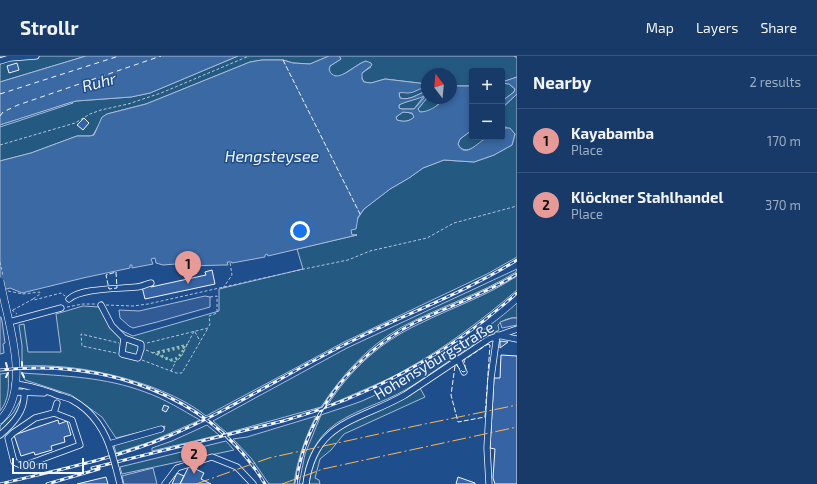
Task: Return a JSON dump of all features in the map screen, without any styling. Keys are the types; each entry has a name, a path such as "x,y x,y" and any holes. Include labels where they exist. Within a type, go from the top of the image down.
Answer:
{"main road":[{"path":"0,281 14,353 15,388 8,411 0,420"}],"street":[{"path":"0,61 10,58 36,56"},
{"path":"69,300 73,296 84,292 138,287 151,283"},
{"path":"101,305 112,326 124,341 141,346 138,358 122,354 124,341"},
{"path":"9,322 62,308"},
{"name":"Hohensyburgstraße","path":"306,484 309,468 316,453 322,443 334,430 348,421 398,399 489,339 517,329"},
{"path":"489,484 487,448 491,378 497,335 517,339"},
{"path":"458,359 464,372"},
{"path":"15,388 24,392 51,393"},
{"path":"15,388 47,391 74,401 88,412 103,430 109,444 120,484"},
{"path":"0,435 10,426 21,410 24,392"},
{"path":"54,413 57,403"},
{"path":"54,413 72,420 80,445 23,466 14,462 8,438 35,418 54,413"},
{"path":"109,444 161,429"},
{"path":"165,484 177,468 212,457 237,466 252,484"}],"path":[{"path":"0,145 75,124 90,114 161,93 249,56"},
{"path":"62,308 83,304 140,306 348,260 376,250 427,238 454,222 517,206"},
{"path":"223,288 232,275 230,262"},
{"path":"5,292 10,291 23,294 40,292 40,294 33,299 13,310"},
{"path":"33,299 38,300 61,293 69,300"},
{"path":"138,358 176,373 182,373 210,324 209,316 217,312 217,296 210,297"},
{"path":"141,346 208,328"},
{"path":"194,331 200,342"},
{"path":"171,371 175,362 181,357 194,331"},
{"path":"122,354 82,346 81,334 124,341"},
{"path":"151,353 188,344"},
{"path":"141,346 151,353 175,362"}],"shaded area":[{"path":"0,56 86,56 0,82"},
{"path":"238,56 329,56 310,64 293,63 283,60 262,60 250,62 146,104 107,114 104,116 93,135 77,136 31,153 0,161 0,125 76,101 131,97 150,93"},
{"path":"339,56 517,56 517,77 505,81 505,68 469,68 469,86 457,86 457,68 421,68 421,83 385,79 371,83 364,82 361,76 362,73 371,67 366,61 339,77 331,74 330,66 341,59"},
{"path":"505,83 509,84 515,89 514,92 505,99"},
{"path":"421,88 421,93 407,99 400,98 399,93"},
{"path":"517,94 517,257 487,274 344,342 206,416 194,407 174,396 120,377 88,370 55,366 22,366 22,346 19,325 24,324 28,352 61,352 56,314 83,306 99,307 112,326 133,336 219,311 219,289 303,269 297,249 357,235 352,235 350,230 364,209 390,189 423,168 444,160 474,162 494,155 512,145 515,134 505,127 505,105"},
{"path":"421,97 421,100 414,109 399,108 399,105"},
{"path":"422,104 438,104 436,107 427,112 420,112 418,109"},
{"path":"403,112 408,112 414,115 414,117 406,121 397,120 396,117"},
{"path":"469,132 469,140 484,140 477,146 465,150 458,144 460,139"},
{"path":"517,269 516,272 502,280 414,321 388,336 356,363 321,407 227,433 213,421 347,348"},
{"path":"517,276 517,290 477,323 449,343 396,375 327,406 356,369 391,339 419,324 494,290"},
{"path":"205,296 210,297 210,307 157,322 133,328 120,318 119,310 139,311"},
{"path":"517,303 517,318 509,318 504,320 498,325 499,330 407,389 336,423 328,430 314,448 308,462 303,484 299,484 305,454 321,415 362,401 413,375 483,330"},
{"path":"0,317 2,321 5,343 3,344 4,353 0,354"},
{"path":"517,318 517,325 502,328 500,322"},
{"path":"8,373 8,393 0,411 0,374"},
{"path":"22,373 85,378 115,383 160,398 200,420 150,442 116,453 114,445 164,429 165,426 116,438 102,417 71,395 25,380"},
{"path":"420,388 425,397 344,434 331,450 320,459 315,478 319,480 320,484 309,484 317,456 334,433 350,422 394,404"},
{"path":"21,399 19,411 0,433 0,426 13,413"},
{"path":"316,416 302,449 294,484 269,484 251,458 233,439 247,437"},
{"path":"207,425 219,435 152,451 152,448 172,441"},
{"path":"226,441 234,450 122,474 120,467"},
{"path":"153,468 157,484 124,484 122,476"}],"water":[{"name":"Ruhr","path":"86,56 238,56 150,93 131,97 76,101 0,125 0,82"},
{"name":"Hengsteysee","path":"329,56 339,56 341,59 330,66 329,69 332,74 339,76 366,61 372,65 362,73 362,79 364,82 371,83 385,79 421,83 421,89 411,93 399,93 400,98 404,99 421,94 421,97 399,105 399,108 402,109 414,109 421,101 422,104 418,109 420,112 428,111 439,104 457,104 457,86 469,86 469,132 460,139 458,144 461,149 469,150 484,140 505,140 505,128 510,128 515,134 512,145 494,155 474,162 444,160 423,168 390,189 364,209 358,217 356,229 351,230 352,235 357,235 268,256 267,254 265,257 232,263 227,262 228,265 187,266 179,264 178,260 176,261 176,264 163,265 156,263 155,258 151,259 153,264 132,268 132,265 130,265 130,268 22,293 10,288 0,291 0,161 31,153 77,136 94,135 102,117 107,114 146,104 250,62 262,60 283,60 293,63 310,64","holes":["403,112 412,113 414,117 410,120 397,120 396,117"]},
{"path":"517,77 517,94 505,105 505,99 514,92 515,89 509,84 505,83 505,81"}],"pier":[{"path":"72,102 73,103 0,127 0,125"}],"building":[{"path":"17,63 19,70 9,73 7,66"},
{"path":"84,118 89,123 83,130 77,125"},
{"path":"212,270 215,284 145,299 142,287 151,285 151,287 206,275 205,272"},
{"path":"500,341 508,342 500,348"},
{"path":"501,355 517,356 517,484 495,484 493,478 495,449 490,448 494,378 500,378"},
{"path":"164,405 169,407 166,412 162,410"},
{"path":"58,420 59,424 67,421 71,435 64,437 65,442 51,446 52,450 35,455 34,452 21,456 14,435"},
{"path":"189,466 204,473 201,479 211,484 180,484"},
{"path":"177,473 184,476 180,484 172,484"},
{"path":"106,477 108,484 77,484"},
{"path":"458,477 475,483 475,484 456,484"}],"ferry route":[{"path":"0,94 119,56"},
{"path":"0,116 3,112 18,105 161,56"}],"railway":[{"path":"0,484 107,458 169,436 216,414 374,330 498,272 517,260"},
{"path":"296,484 301,458 310,434 322,410 336,389 353,369 372,351 393,335 416,322 480,294 517,274"},
{"path":"92,468 283,421 316,411 347,399 378,386 436,354 491,315 517,293"},
{"path":"0,370 38,368 77,370 114,377 150,389 184,405 215,426 242,453 265,484"},
{"path":"47,484 99,469"}],"hedge":[{"path":"183,347 185,348 178,357 172,360 156,353 183,347"}],"fence":[{"path":"283,60 360,214"},
{"path":"116,272 117,288 109,289 106,275 116,272"},
{"path":"488,344 490,345 485,417 458,422 451,395 455,366 456,365 463,372 466,371 464,360 488,344"}],"wall":[{"path":"6,363 7,367"},
{"path":"6,377 8,373"},
{"path":"22,373 24,377"}],"power":[{"path":"196,484 269,458 517,405"},
{"path":"282,484 323,469 517,427"}],"place":[{"name":"Kayabamba","path":"188,284"},
{"name":"Klöckner Stahlhandel","path":"194,474"}]}
